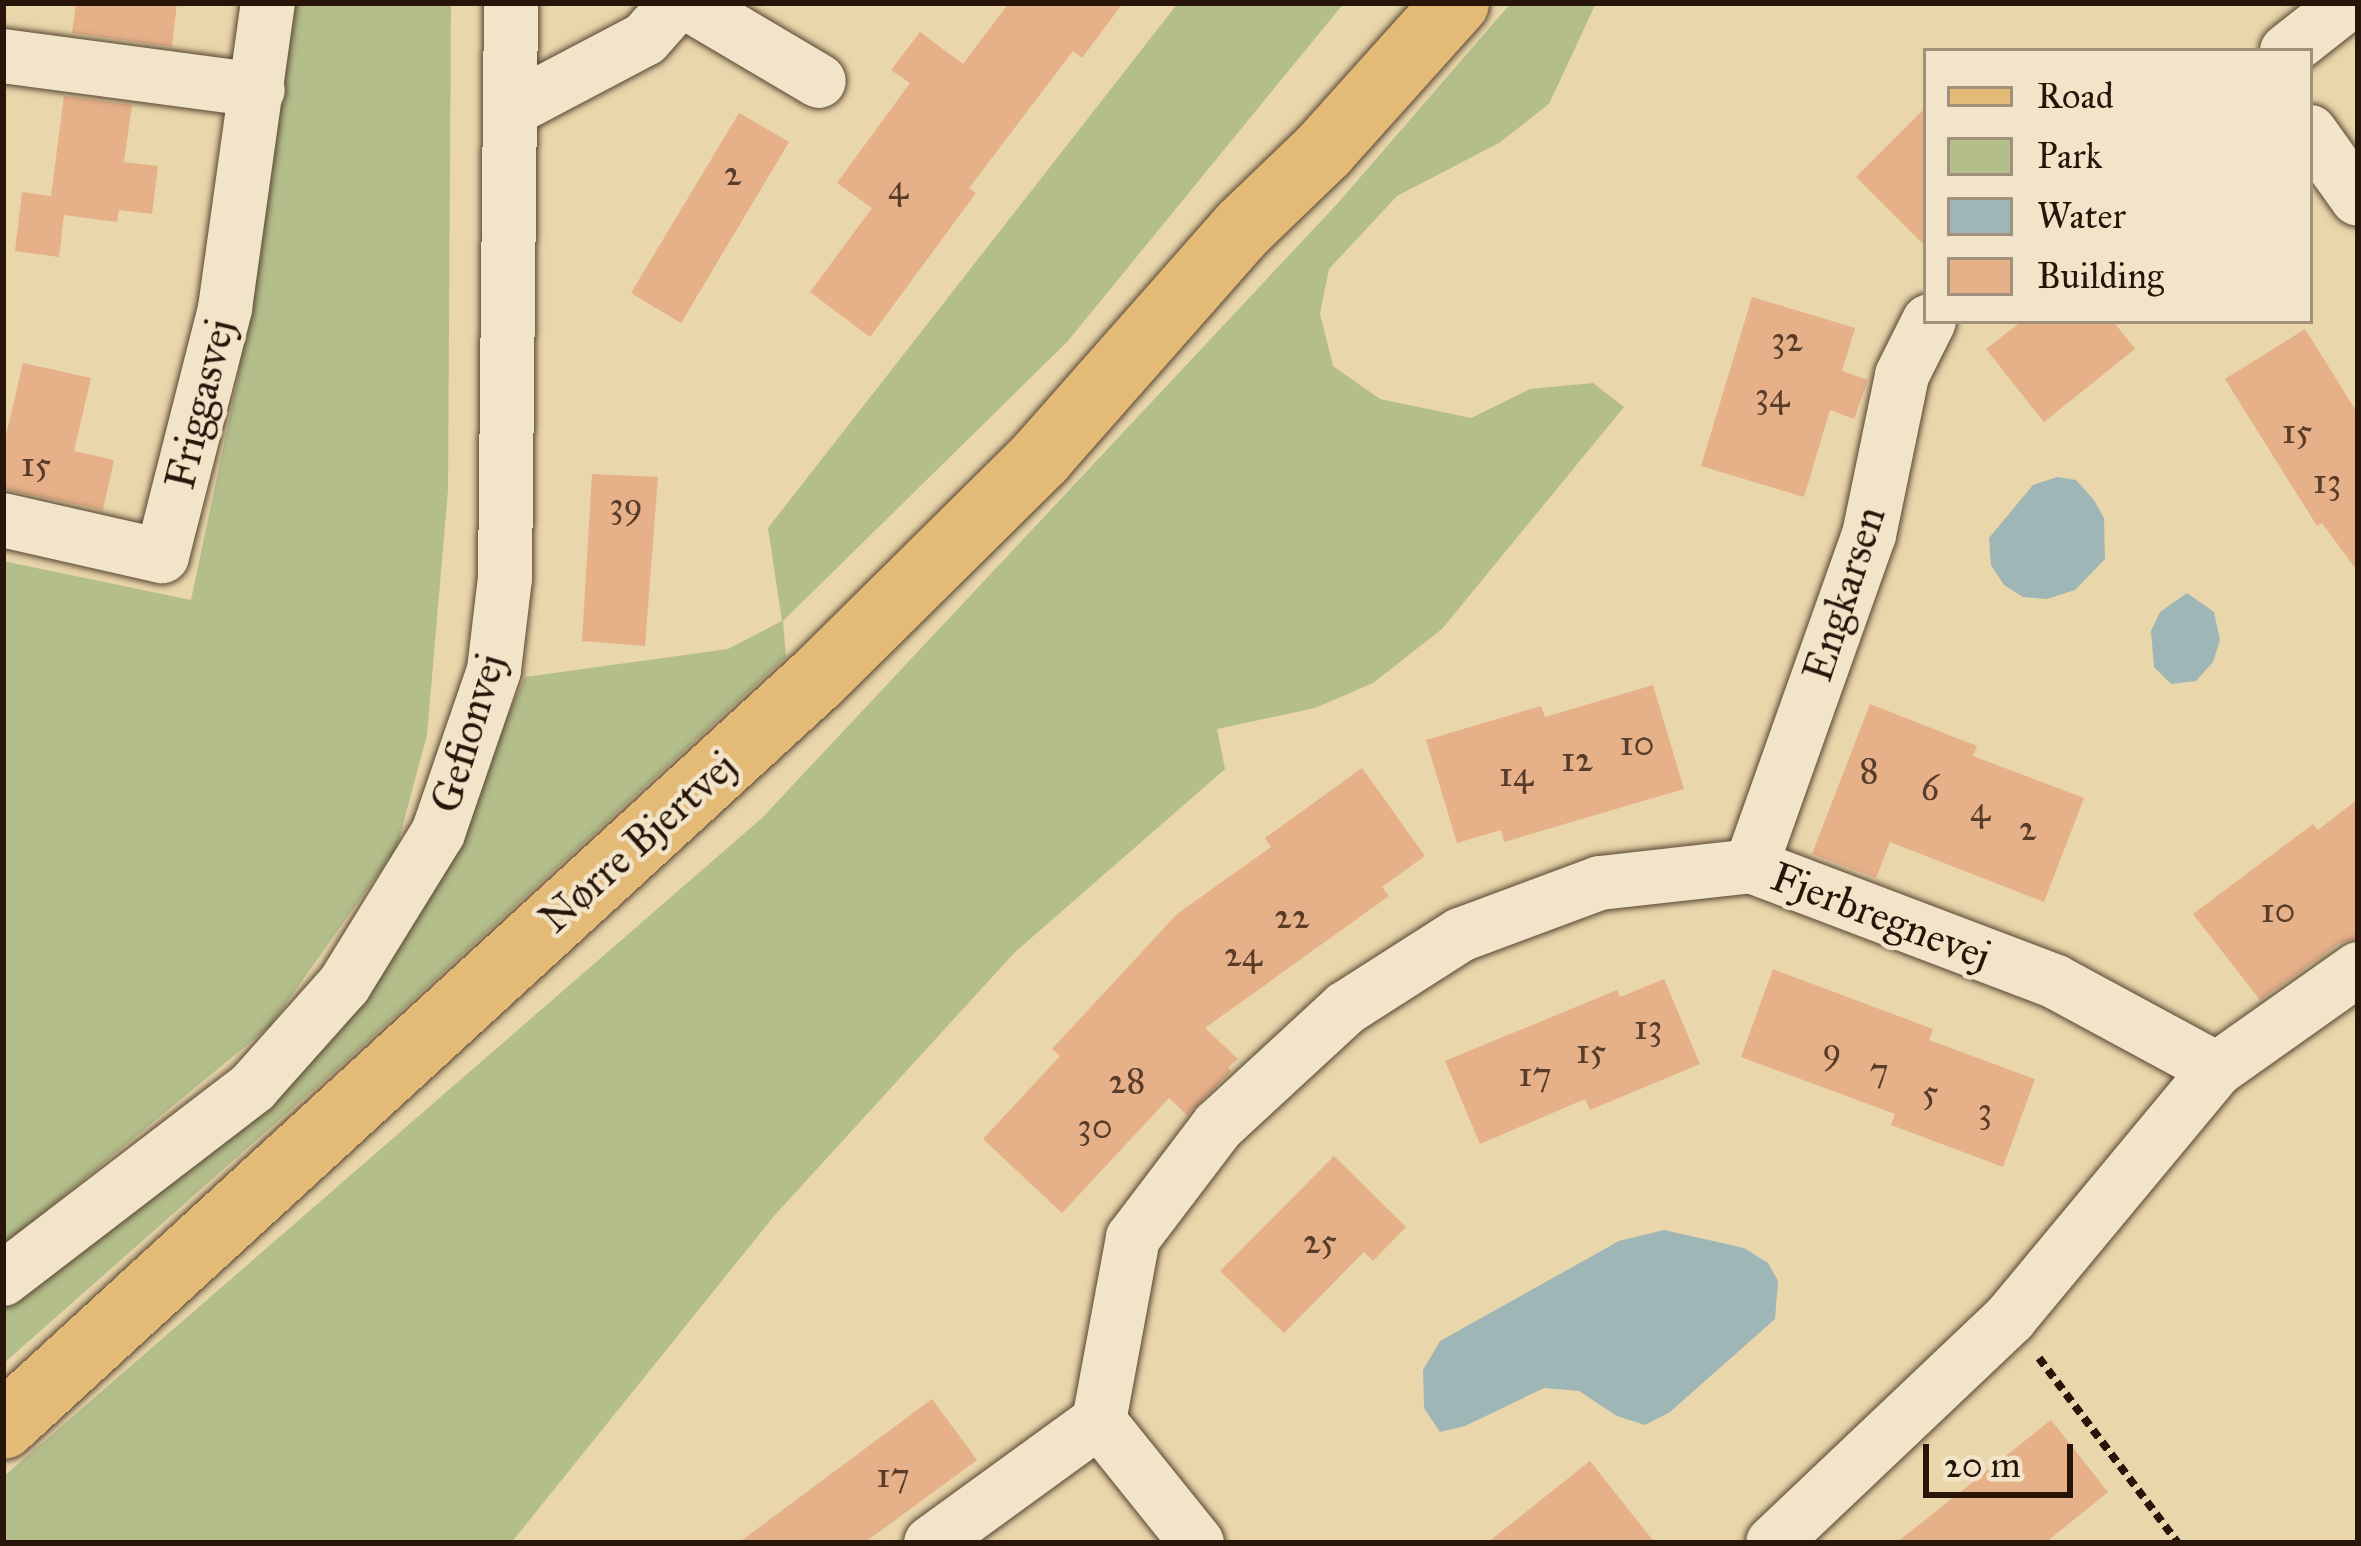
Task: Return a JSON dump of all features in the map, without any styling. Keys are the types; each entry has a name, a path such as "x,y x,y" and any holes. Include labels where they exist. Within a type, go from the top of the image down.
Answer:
{"main road":[{"name":"Nørre Bjertvej","path":"1243,228 1295,136 1399,3"},
{"name":"Nørre Bjertvej","path":"3,1426 819,677 1041,457 1243,228 1324,150 1456,3"}],"street":[{"name":"Friggasvej","path":"3,520 162,556 225,308 268,3"},
{"name":"Gefionvej","path":"3,1279 253,1087 344,985 438,832 494,670 505,578 512,3"},
{"path":"512,110 646,39 677,3"},
{"path":"687,3 819,81"},
{"path":"2291,48 2348,3"},
{"path":"3,56 258,90"},
{"path":"2313,136 2358,200"},
{"name":"Engkarsen","path":"1750,866 1869,535 1902,376 1928,324"},
{"name":"Fjerbregnevej","path":"1099,1421 1133,1238 1218,1126 1346,1008 1460,935 1600,883 1750,866 2072,989 2217,1069"},
{"path":"1773,1543 2010,1318 2217,1069 2358,969"},
{"path":"931,1543 1099,1421 1197,1543"}],"path":[{"path":"2010,1318 2177,1543"}],"green space":[{"path":"288,3 451,3 448,490 427,735 397,847 270,1026 3,1246 3,561 191,600 238,377"},
{"path":"1178,3 1344,3 1067,342 783,621 786,657 345,1062 3,1364 3,1303 237,1115 455,837 525,677 728,649 782,621 768,528"},
{"path":"1511,3 1596,3 1549,104 1499,143 1397,196 1329,269 1320,314 1333,366 1380,399 1471,418 1530,389 1593,383 1624,407 1442,629 1373,683 1315,708 1217,729 1225,769 1015,952 774,1216 511,1543 3,1543 3,1477 762,818 1338,203"}],"water":[{"path":"2057,477 2076,480 2094,500 2104,518 2105,559 2075,590 2047,599 2023,597 2004,585 1991,565 1989,538 2033,485"},
{"path":"2187,593 2214,612 2220,640 2213,662 2196,681 2171,684 2154,667 2151,631 2160,612"},
{"path":"1664,1230 1744,1248 1768,1263 1778,1281 1775,1319 1670,1412 1645,1425 1617,1416 1579,1391 1544,1388 1465,1426 1440,1432 1424,1408 1423,1370 1440,1341 1619,1241"}],"building":[{"path":"76,3 177,3 172,47 72,33"},
{"path":"1009,3 1123,3 1082,58 1073,51 969,188 976,193 870,337 810,292 872,208 837,183 910,83 891,70 920,32 963,64"},
{"path":"64,96 132,105 124,162 158,166 152,214 119,210 117,222 64,215 59,257 15,251 22,192 51,196"},
{"path":"1923,110 1923,244 1856,177"},
{"path":"739,113 789,142 681,323 631,293"},
{"path":"1752,297 1855,328 1842,371 1868,380 1854,419 1830,410 1804,497 1701,466"},
{"path":"2018,324 2115,324 2135,349 2044,422 1986,349"},
{"path":"2305,329 2358,414 2358,572 2322,523 2317,526 2225,379"},
{"path":"23,363 91,378 74,451 114,460 103,510 3,489 3,448"},
{"path":"592,474 658,477 645,646 582,641"},
{"path":"1653,685 1684,789 1504,842 1501,830 1457,843 1426,740 1541,706 1545,717"},
{"path":"1870,704 1977,746 1973,756 2084,798 2044,902 1890,842 1876,878 1812,854"},
{"path":"1362,768 1425,856 1382,887 1389,896 1205,1028 1238,1059 1228,1067 1231,1071 1187,1115 1169,1098 1062,1213 983,1139 1060,1056 1052,1049 1177,914 1271,847 1265,838"},
{"path":"2358,799 2358,938 2340,943 2260,1000 2193,914 2313,824 2318,830"},
{"path":"1773,969 1933,1029 1929,1040 2035,1079 2003,1167 1891,1125 1895,1114 1741,1057"},
{"path":"1664,979 1700,1064 1590,1110 1585,1099 1480,1144 1445,1061 1617,990 1620,997"},
{"path":"1334,1156 1406,1227 1373,1261 1364,1252 1284,1333 1220,1271"},
{"path":"932,1399 977,1460 864,1543 738,1543"},
{"path":"2051,1420 2108,1492 2045,1543 1896,1543"},
{"path":"1590,1461 1655,1543 1487,1543"}]}
